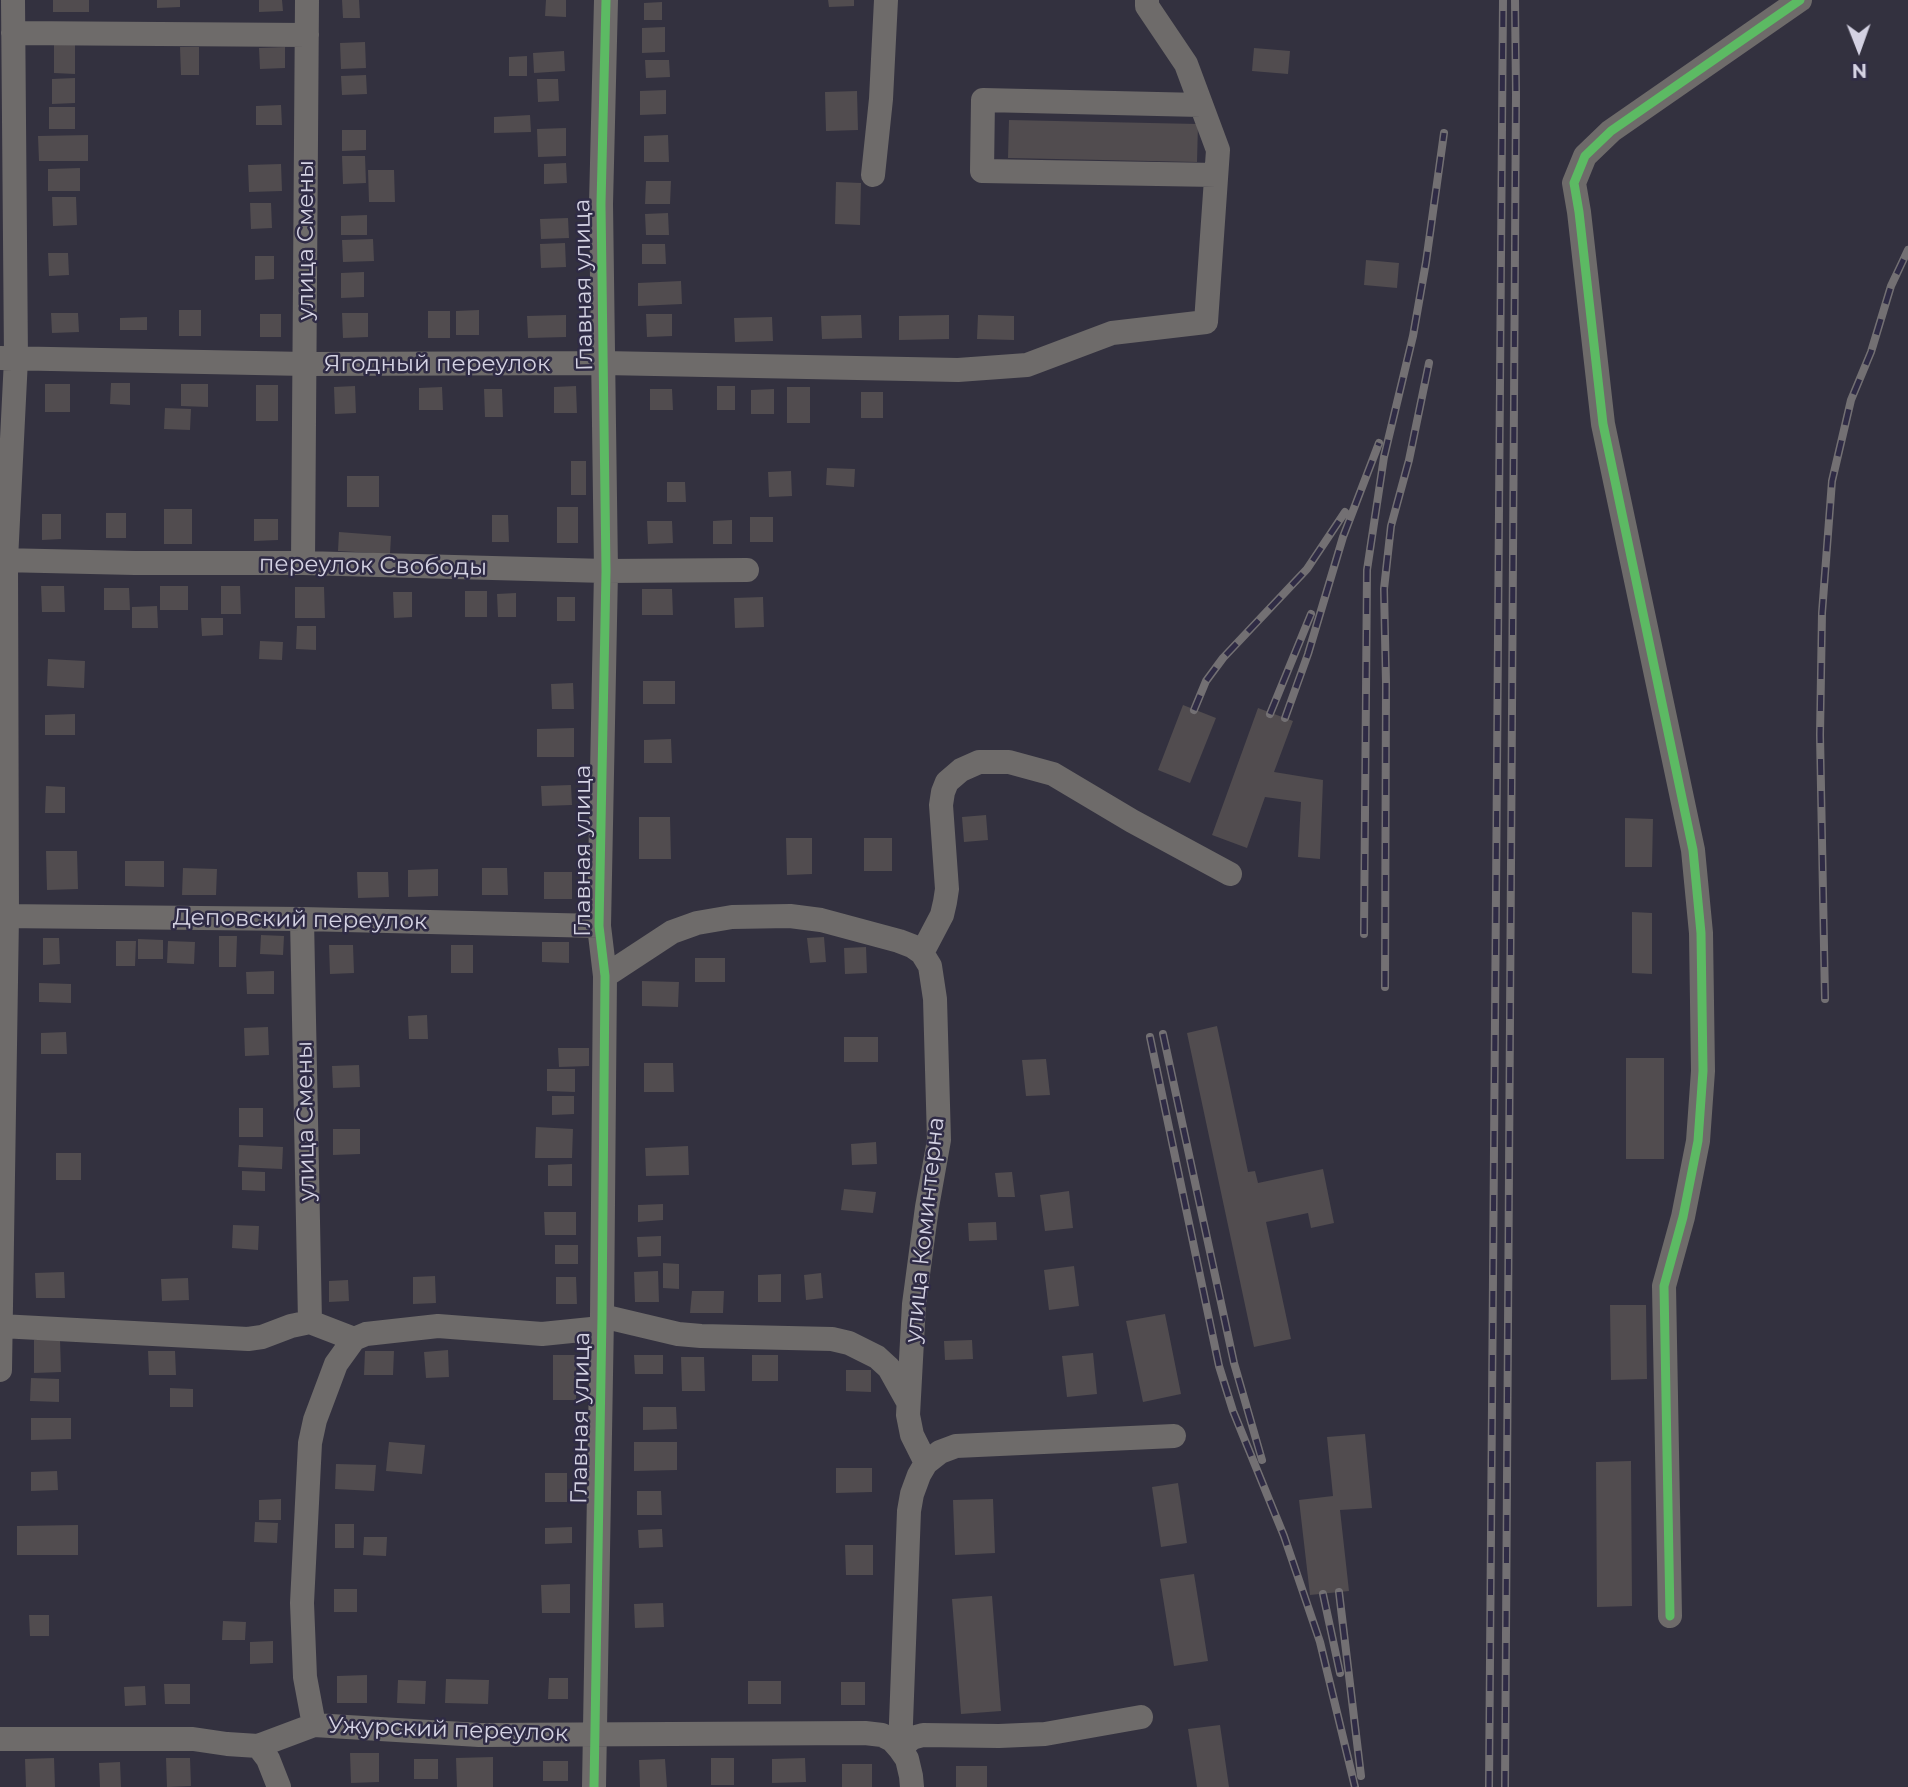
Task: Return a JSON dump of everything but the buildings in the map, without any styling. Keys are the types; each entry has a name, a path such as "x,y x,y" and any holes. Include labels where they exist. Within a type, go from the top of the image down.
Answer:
{"street":[{"path":"0,1370 4,916 3,560 13,0"},
{"name":"улица Смены","path":"303,563 307,0"},
{"name":"Главная улица","path":"594,1787 605,976 599,926 606,571 601,204 606,0"},
{"path":"873,175 881,99 886,0"},
{"path":"1147,0 1147,6 1186,64 1218,150 1216,174 982,171 983,100 1201,105"},
{"path":"1670,1616 1664,1286 1683,1217 1698,1142 1703,1071 1701,933 1693,850 1603,425 1574,183 1585,156 1611,131 1800,0"},
{"path":"13,33 307,35"},
{"name":"Ягодный переулок","path":"8,359 306,364 604,363 958,370 1027,365 1112,333 1206,322 1216,174"},
{"name":"переулок Свободы","path":"3,560 303,563 606,571 747,570"},
{"path":"605,976 671,933 697,923 732,917 790,916 821,920 899,941 922,953 946,902 941,805 943,792 947,782 961,770 979,762 1009,762 1053,774 1230,874"},
{"name":"Деповский переулок","path":"4,916 599,926"},
{"name":"улица Смены","path":"302,919 310,1322"},
{"name":"улица Коминтерна","path":"922,953 930,966 935,999 940,1131 914,1304 908,1402 910,1427 926,1463"},
{"path":"0,1326 248,1339 310,1322 354,1339"},
{"path":"314,1725 305,1677 302,1603 310,1443 315,1420 336,1364 354,1339 366,1334 438,1326 542,1334 602,1322 701,1336 832,1339 849,1343 877,1357 889,1368 908,1402"},
{"path":"912,1787 907,1759 900,1749 909,1511 912,1494 926,1463 940,1452 956,1446 1174,1436"},
{"path":"900,1749 912,1738 923,1735 1045,1734 1141,1717"},
{"name":"Ужурский переулок","path":"0,1739 193,1739 258,1746 314,1725 467,1735 865,1733 882,1735 892,1740 900,1749"},
{"path":"258,1746 268,1759 279,1787"}],"railway":[{"path":"1489,1787 1503,0"},
{"path":"1505,1787 1515,0"},
{"path":"1364,934 1367,570 1384,457 1413,336 1444,133"},
{"path":"1825,999 1820,735 1822,613 1832,481 1851,400 1871,352 1891,286 1908,250"},
{"path":"1385,987 1384,589 1391,526 1409,460 1429,363"},
{"path":"1285,718 1308,654 1343,537 1379,443"},
{"path":"1194,710 1206,681 1223,658 1307,569 1345,512"},
{"path":"1270,714 1311,614"},
{"path":"1163,1034 1234,1363 1262,1460"},
{"path":"1150,1037 1219,1366 1233,1411 1284,1536 1320,1642 1355,1787"},
{"path":"1339,1592 1361,1776"},
{"path":"1323,1594 1340,1673"}],"cycle path":[{"path":"594,1787 605,976 599,926 606,571 601,204 606,0"},
{"path":"1670,1616 1664,1286 1683,1217 1698,1141 1703,1071 1701,933 1693,850 1603,424 1574,183 1585,156 1611,131 1800,0"}]}
